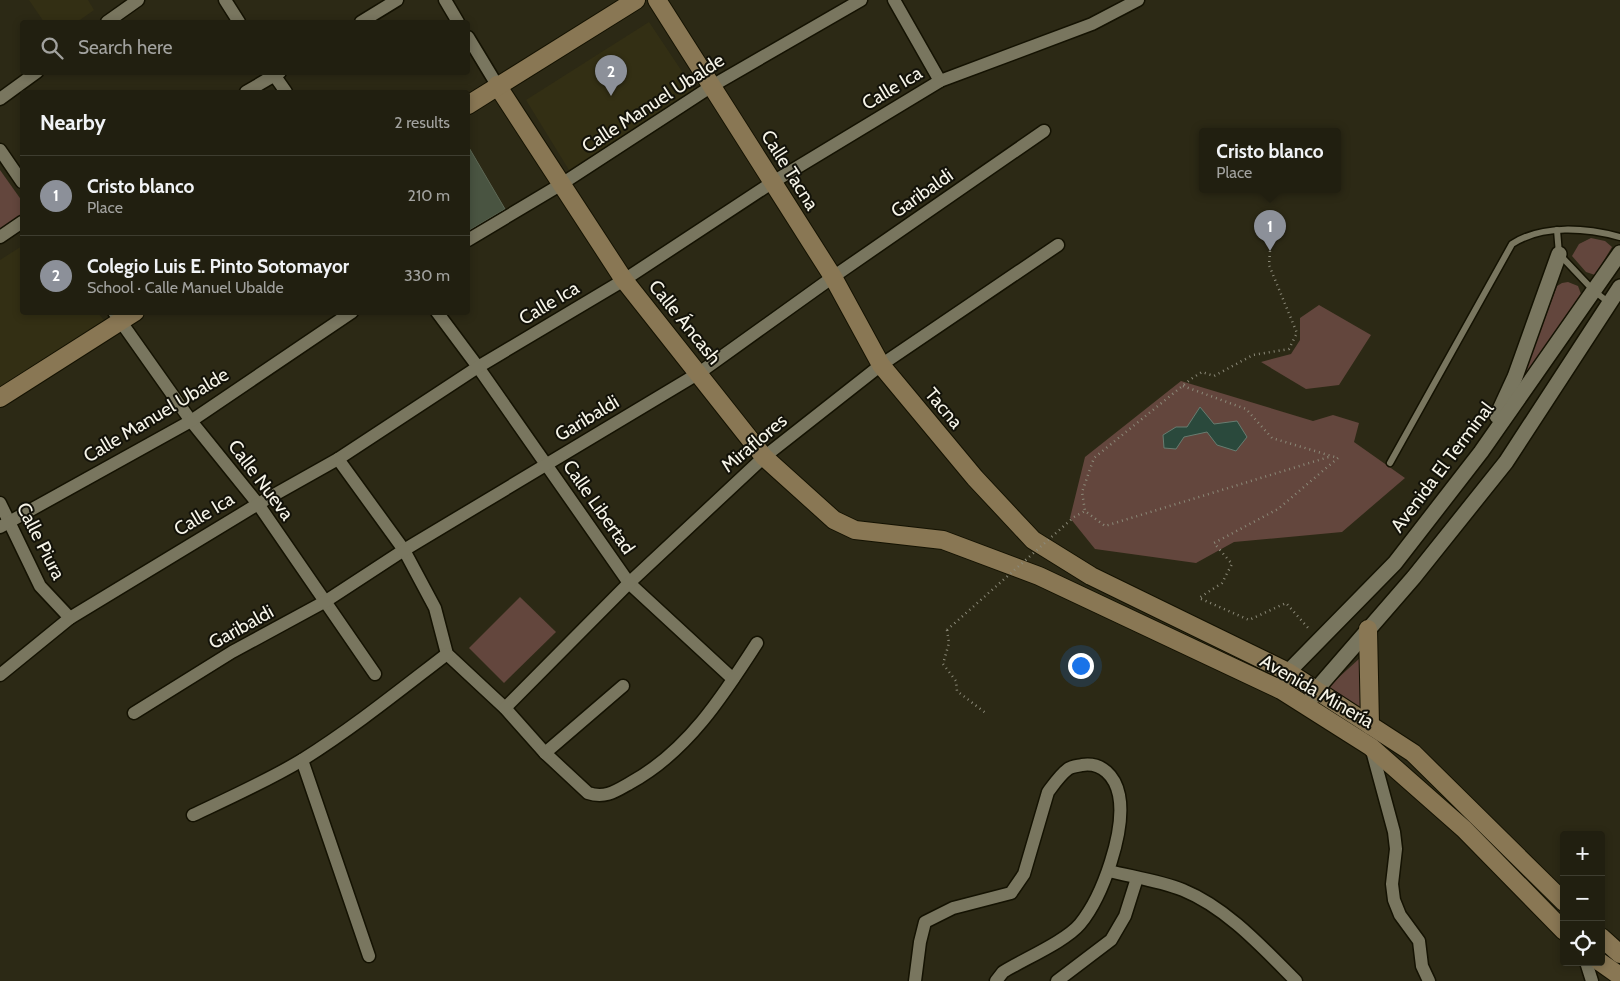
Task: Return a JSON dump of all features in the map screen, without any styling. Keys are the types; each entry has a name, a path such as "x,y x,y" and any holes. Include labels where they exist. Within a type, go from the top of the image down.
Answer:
{"main road":[{"path":"470,104 636,0"},
{"name":"Calle Tacna","path":"657,0 832,277 881,365"},
{"name":"Calle Áncash","path":"497,85 560,185 624,280 764,457 834,520 856,530 943,540"},
{"path":"0,398 117,317"},
{"name":"Tacna","path":"881,365 974,478"},
{"name":"Avenida Minería","path":"974,478 1033,540 1090,576 1288,672 1413,752 1560,898"},
{"name":"Avenida Minería","path":"943,540 1039,576 1280,690 1371,747 1464,829 1560,927"},
{"path":"1368,630 1370,725"},
{"path":"1605,941 1620,954"},
{"path":"1605,966 1620,976"}],"street":[{"path":"109,20 138,0"},
{"path":"224,0 238,20"},
{"path":"364,20 397,0"},
{"path":"444,0 457,20"},
{"name":"Calle Manuel Ubalde","path":"470,239 560,185 712,86 861,0"},
{"path":"894,0 940,81"},
{"name":"Calle Ica","path":"0,675 70,618 258,504 338,459 478,367 624,280 773,182 940,81 1092,24 1138,0"},
{"name":"Calle Áncash","path":"470,40 497,85"},
{"path":"0,99 33,75"},
{"path":"249,90 273,75"},
{"path":"276,75 285,90"},
{"name":"Garibaldi","path":"134,713 232,652 326,601 404,550 699,373 832,277 1044,131"},
{"path":"0,150 20,179"},
{"path":"0,236 20,223"},
{"name":"Miraflores","path":"505,708 629,583 764,457 881,365 1058,244"},
{"name":"Avenida El Terminal","path":"1280,690 1288,672 1318,639 1395,563 1481,452 1620,253"},
{"path":"1481,452 1515,377 1559,254"},
{"path":"1307,708 1315,691 1414,577 1506,462 1608,302 1620,287"},
{"name":"Calle Manuel Ubalde","path":"5,524 191,421 348,315"},
{"name":"Calle Libertad","path":"439,315 547,464 629,583 733,679"},
{"name":"Calle Nueva","path":"117,317 191,421 258,504 375,674"},
{"path":"338,459 404,550 435,608 447,654 505,708 546,753 588,792 597,796 608,795 652,771 695,731 757,643"},
{"name":"Calle Piura","path":"0,503 5,524 40,586 70,618"},
{"path":"1395,563 1414,577"},
{"path":"193,815 248,789 302,760 384,703 447,654"},
{"path":"546,753 623,686"},
{"path":"1371,747 1394,832 1396,849 1392,884 1394,900 1400,915 1419,941 1422,966 1429,981"},
{"path":"302,760 369,956"},
{"path":"915,981 920,942 925,922 953,908 1011,894 1024,874 1048,792 1069,767 1088,764 1104,768 1114,781 1119,796 1120,824 1108,871 1081,924 1070,934 1003,972 996,981"},
{"path":"1108,871 1183,890 1218,910 1262,947 1296,981"},
{"path":"1058,981 1111,940 1125,916 1137,878"},
{"path":"1587,966 1592,981"}],"lane":[{"path":"1390,463 1512,244 1526,235 1558,230 1595,231 1620,237"},
{"path":"1558,230 1559,254 1593,290 1608,302"}],"path":[{"path":"1270,251 1269,266 1297,333 1288,349 1253,355 1214,376 1202,372 1182,386 1094,458 1082,492 1085,511 1105,526 1332,456"},
{"path":"1182,386 1246,409 1272,438 1338,458 1278,508 1214,543 1232,564 1222,583 1199,598 1249,620 1286,603 1318,639"},
{"path":"987,714 957,691 956,681 943,664 949,643 947,630 1074,517 1085,511"}],"shaded area":[{"path":"29,0 88,0 94,10 80,20 43,20"},
{"path":"649,22 695,91 569,170 526,100"},
{"path":"0,170 20,198 20,220 0,234"},
{"path":"1591,238 1605,241 1612,247 1595,275 1586,272 1572,256 1579,244"},
{"path":"20,247 20,315 100,315 108,325 0,395 0,260"},
{"path":"1568,282 1578,286 1581,294 1530,370 1524,375 1557,286"},
{"path":"1319,305 1371,335 1339,385 1306,389 1261,362 1291,354 1300,340 1300,318"},
{"path":"1181,381 1313,421 1333,415 1359,423 1354,442 1405,478 1342,532 1234,542 1196,563 1095,549 1070,518 1085,457"},
{"path":"1200,407 1214,424 1237,421 1247,437 1236,451 1217,445 1207,432 1184,437 1176,449 1164,448 1163,435 1176,427 1187,427"},
{"path":"520,597 556,632 504,683 469,648"},
{"path":"1360,658 1363,712 1326,689"}],"building":[{"path":"470,149 505,209 470,230"}],"place":[{"name":"Colegio Luis E. Pinto Sotomayor","path":"611,96"},
{"name":"Cristo blanco","path":"1270,251"}]}
